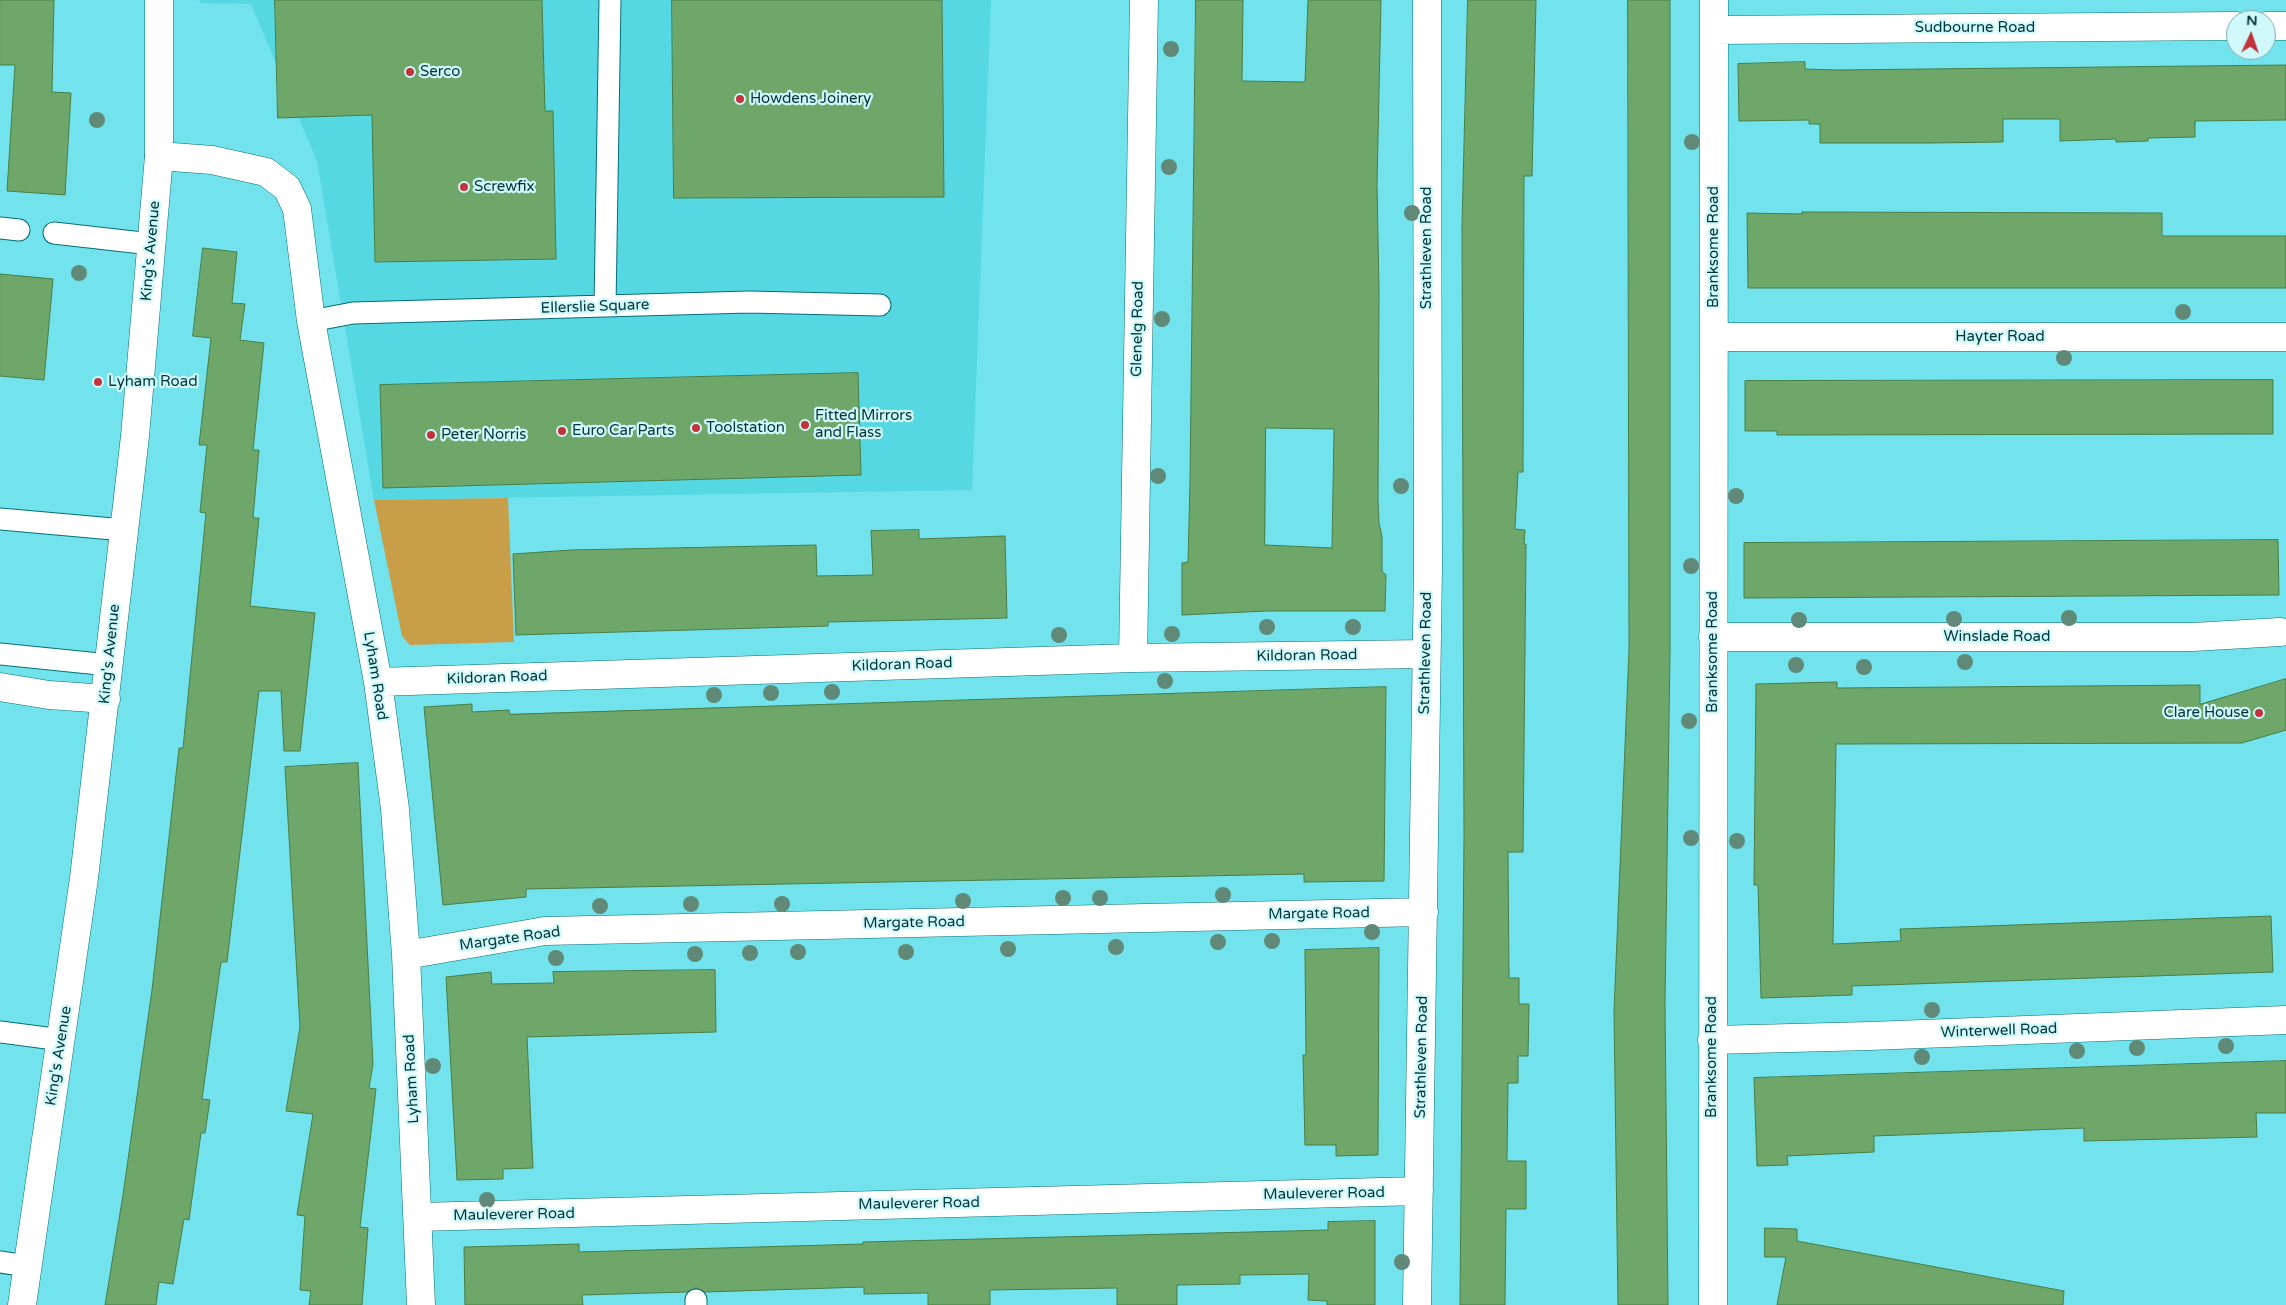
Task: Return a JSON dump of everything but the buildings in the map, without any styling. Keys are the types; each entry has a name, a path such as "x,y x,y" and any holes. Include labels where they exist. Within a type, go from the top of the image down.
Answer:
{"street":[{"name":"King's Avenue","path":"22,1305 62,1040 106,699 135,436 159,156 159,0"},
{"name":"Glenelg Road","path":"1133,658 1144,0"},
{"name":"Strathleven Road","path":"1417,1305 1428,568 1427,0"},
{"name":"Branksome Road","path":"1712,1305 1714,0"},
{"name":"Sudbourne Road","path":"1714,30 2226,26"},
{"name":"Lyham Road","path":"159,156 212,160 266,172 286,188 298,209 310,321 378,682 395,809 406,955 421,1305"},
{"name":"Hayter Road","path":"1714,337 2286,337"},
{"name":"Winslade Road","path":"1714,637 2193,637 2280,632"},
{"name":"Kildoran Road","path":"378,682 1133,658 1426,654"},
{"path":"0,687 49,695 106,699"},
{"name":"Margate Road","path":"406,955 545,931 1424,912"},
{"name":"Winterwell Road","path":"1712,1040 1870,1036 2286,1020"},
{"name":"Mauleverer Road","path":"418,1217 1420,1191"}],"lane":[{"path":"605,306 610,0"},
{"path":"54,233 152,244"},
{"name":"Ellerslie Square","path":"310,321 353,313 749,302 880,305"},
{"path":"0,519 124,530"},
{"path":"0,654 109,665"},
{"path":"0,1032 62,1040"},
{"path":"0,1262 27,1266"}],"shaded area":[{"path":"199,0 991,0 972,490 374,500 317,161 251,4 200,3"},
{"path":"508,498 514,642 410,645 402,636 374,500"}],"place":[{"name":"Serco","path":"410,72"},
{"name":"Howdens Joinery","path":"740,99"},
{"name":"Screwfix","path":"464,187"},
{"name":"Lyham Road","path":"98,382"},
{"name":"Fitted Mirrors and Flass","path":"805,425"},
{"name":"Toolstation","path":"696,428"},
{"name":"Euro Car Parts","path":"562,431"},
{"name":"Peter Norris","path":"431,435"},
{"name":"Clare House","path":"2259,713"}]}
